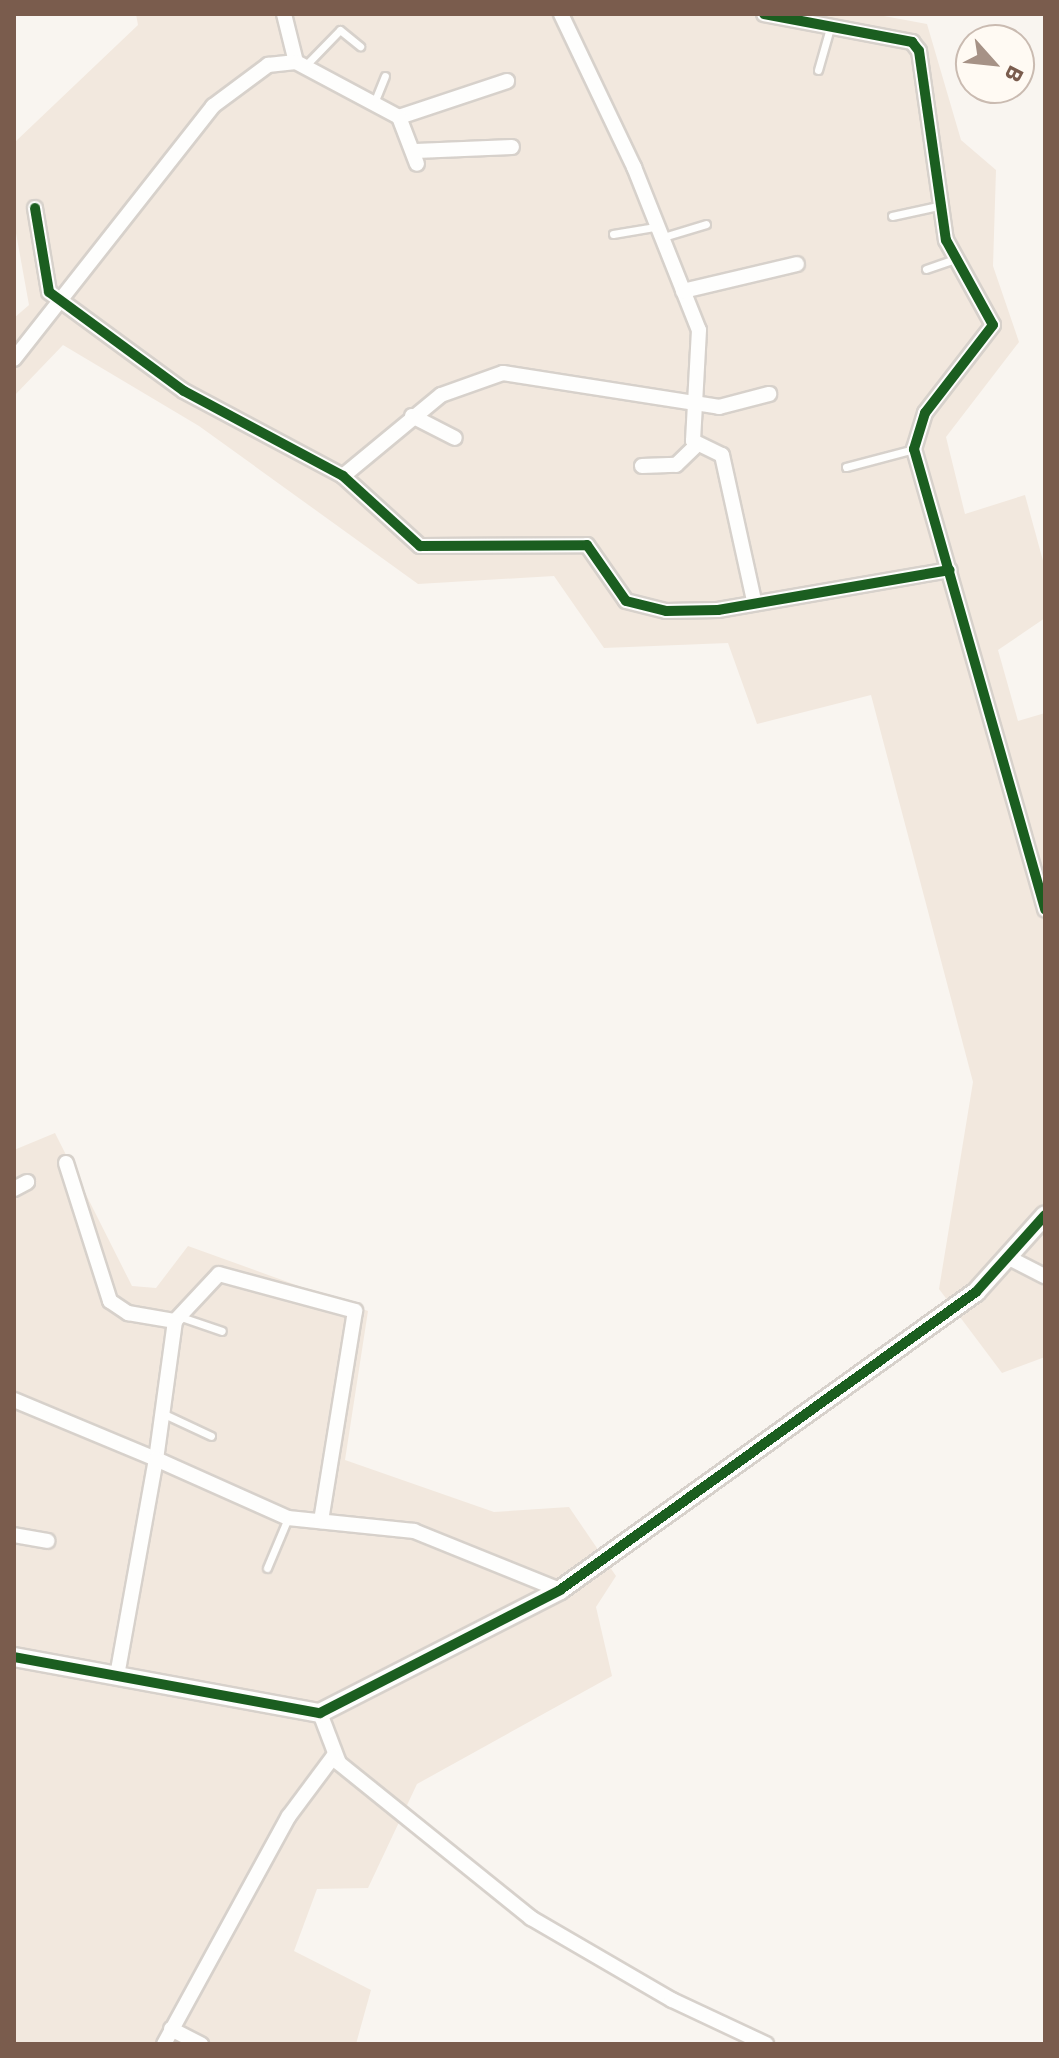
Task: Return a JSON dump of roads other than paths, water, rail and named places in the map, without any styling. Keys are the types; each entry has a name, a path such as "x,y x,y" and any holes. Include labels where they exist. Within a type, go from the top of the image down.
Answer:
{"street":[{"path":"284,14 300,64"},
{"path":"561,14 683,291 703,355 696,446 676,465 642,466"},
{"path":"764,14 917,45 938,206 955,259 993,332 925,413 914,449 1045,910"},
{"path":"14,359 64,304 213,106 244,78 300,64 399,117 416,157 512,147"},
{"path":"399,117 507,81"},
{"path":"35,208 46,286 64,304 184,391 343,476 420,546 579,543 594,549 633,605 718,610 754,600 950,570"},
{"path":"683,291 797,264"},
{"path":"343,476 441,395 520,371 719,407 769,394"},
{"path":"412,416 455,438"},
{"path":"696,446 722,455 754,600"},
{"path":"66,1163 114,1307 178,1319"},
{"path":"14,1657 300,1715 320,1713 560,1590 976,1292 1011,1259 1045,1215"},
{"path":"1011,1259 1045,1276"},
{"path":"117,1676 178,1319 204,1282 219,1274 355,1311 321,1521"},
{"path":"14,1400 288,1518 414,1531 560,1590"},
{"path":"14,1535 47,1541"},
{"path":"320,1713 333,1757 566,1941 766,2044"},
{"path":"164,2044 289,1816 333,1757"},
{"path":"171,2029 201,2044"}],"lane":[{"path":"818,70 831,26"},
{"path":"300,64 340,30 360,46"},
{"path":"374,103 385,76"},
{"path":"892,216 938,206"},
{"path":"613,234 656,233 706,224"},
{"path":"926,269 955,259"},
{"path":"846,467 914,449"},
{"path":"178,1319 222,1331"},
{"path":"162,1413 211,1436"},
{"path":"267,1568 288,1518"}]}
